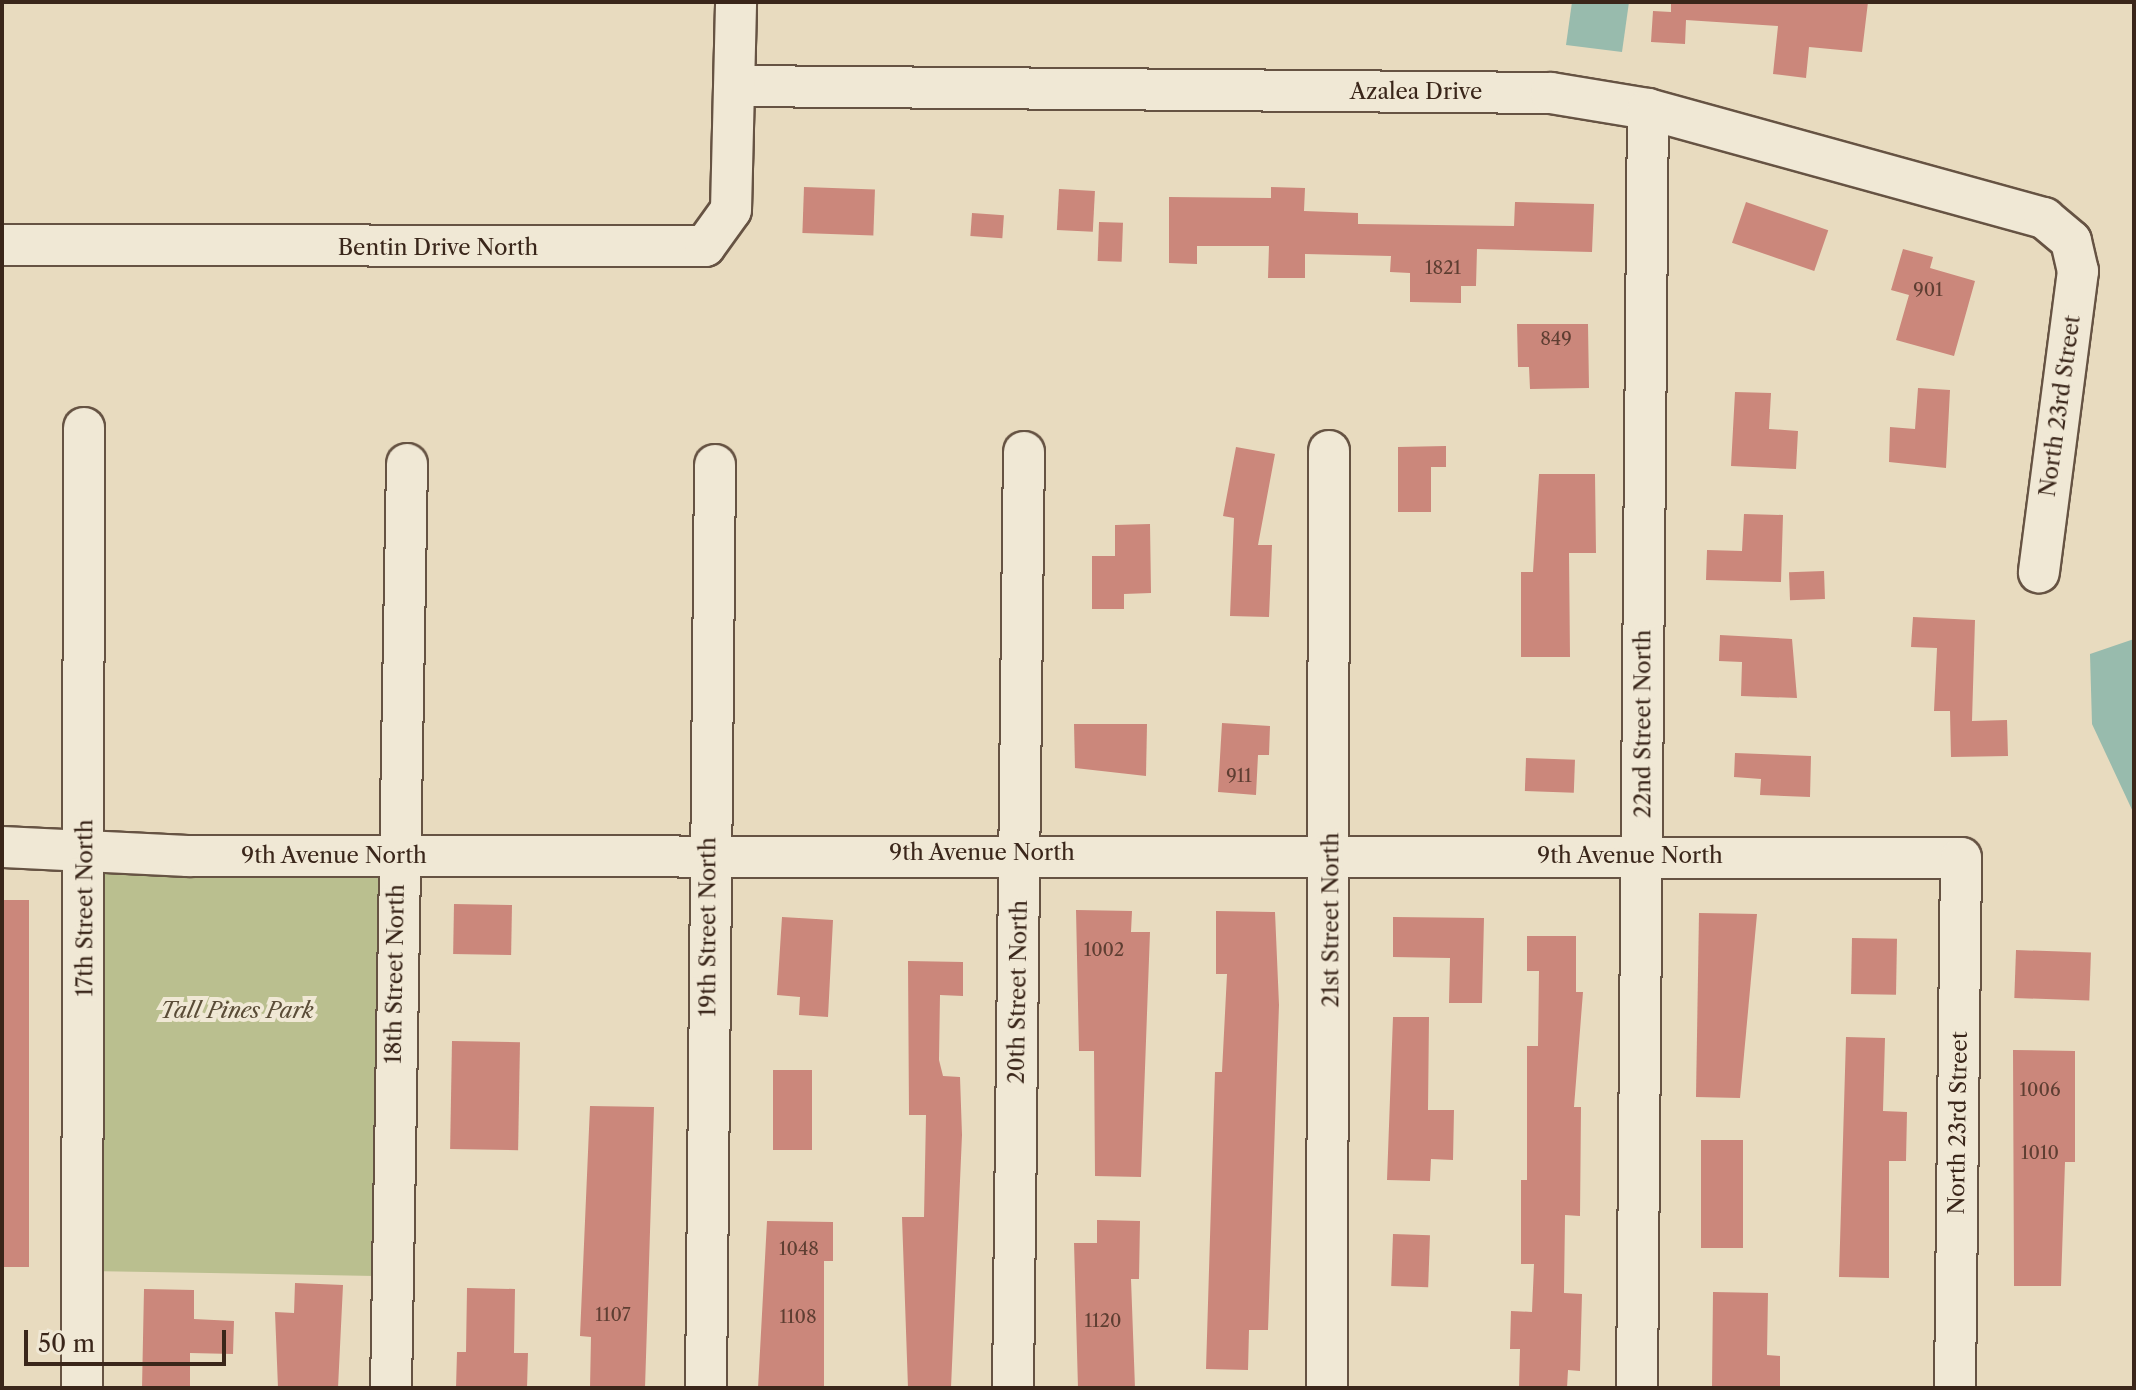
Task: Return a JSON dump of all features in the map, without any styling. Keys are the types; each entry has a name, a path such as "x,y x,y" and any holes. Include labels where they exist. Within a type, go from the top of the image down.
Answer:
{"street":[{"path":"736,2 736,86"},
{"name":"Azalea Drive","path":"736,86 1551,93 1648,109 2044,218 2071,241"},
{"name":"Bentin Drive North","path":"2,245 705,246 731,210 736,86"},
{"name":"22nd Street North","path":"1637,1388 1648,109"},
{"name":"North 23rd Street","path":"2039,572 2078,271 2071,241"},
{"name":"17th Street North","path":"82,1388 84,428"},
{"name":"21st Street North","path":"1327,1388 1331,852 1329,451"},
{"name":"20th Street North","path":"1013,1388 1024,452"},
{"name":"18th Street North","path":"391,1388 396,857 405,763 407,464"},
{"name":"19th Street North","path":"706,1388 715,465"},
{"name":"9th Avenue North","path":"2,847 396,857 1331,852 1961,858"},
{"name":"North 23rd Street","path":"1955,1388 1961,858"}],"green space":[{"name":"Tall Pines Park","path":"95,866 382,871 375,1276 88,1271"}],"shaded area":[{"path":"1572,2 1629,2 1622,52 1566,45"},
{"path":"2134,639 2134,814 2092,724 2090,654"}],"building":[{"path":"1671,2 1868,2 1862,52 1809,47 1806,78 1773,74 1778,26 1686,20 1685,44 1651,42 1653,11 1671,12"},
{"path":"804,187 875,189 873,235 802,233"},
{"path":"1271,187 1305,188 1304,211 1358,213 1358,224 1514,226 1515,202 1594,204 1592,252 1477,249 1476,286 1461,286 1461,303 1410,302 1410,273 1390,272 1391,256 1305,254 1305,278 1268,278 1269,246 1197,246 1197,264 1169,263 1169,197 1271,198"},
{"path":"1059,189 1095,191 1093,232 1057,230"},
{"path":"1746,202 1828,230 1814,271 1732,243"},
{"path":"972,213 1004,215 1002,238 970,236"},
{"path":"1099,222 1123,223 1122,262 1098,261"},
{"path":"1903,249 1933,257 1930,268 1975,281 1954,356 1896,340 1909,295 1891,290"},
{"path":"1517,324 1588,324 1589,388 1530,389 1529,367 1518,367"},
{"path":"1918,388 1950,390 1946,468 1889,462 1890,427 1915,429"},
{"path":"1735,392 1771,393 1769,429 1798,431 1796,469 1731,466"},
{"path":"1446,446 1446,467 1431,467 1431,512 1398,512 1398,447"},
{"path":"1236,447 1275,454 1258,545 1272,545 1269,617 1230,616 1234,518 1223,516"},
{"path":"1539,474 1595,474 1596,553 1569,553 1570,657 1521,657 1521,572 1533,572"},
{"path":"1744,514 1783,515 1781,582 1706,580 1707,550 1742,551"},
{"path":"1150,524 1151,593 1124,594 1124,609 1092,609 1092,556 1115,556 1115,525"},
{"path":"1824,571 1825,599 1790,600 1789,572"},
{"path":"1913,617 1975,620 1972,721 2007,720 2008,756 1951,757 1950,711 1934,711 1937,648 1911,647"},
{"path":"1720,635 1792,639 1797,698 1741,696 1742,662 1719,661"},
{"path":"1222,723 1270,726 1269,755 1258,755 1256,795 1218,792"},
{"path":"1074,724 1147,724 1146,776 1075,768"},
{"path":"1735,753 1811,756 1810,797 1760,795 1761,779 1734,777"},
{"path":"1526,758 1575,760 1574,793 1525,791"},
{"path":"2,900 29,900 29,1267 2,1267"},
{"path":"454,904 512,905 511,955 453,954"},
{"path":"1076,910 1132,911 1131,932 1150,932 1141,1177 1095,1176 1094,1051 1079,1051"},
{"path":"1216,911 1275,912 1279,1005 1268,1330 1249,1330 1248,1370 1206,1369 1215,1072 1222,1072 1227,974 1216,974"},
{"path":"1699,913 1757,914 1740,1098 1696,1097"},
{"path":"782,917 833,920 828,1017 799,1015 800,997 777,995"},
{"path":"1393,917 1484,918 1482,1003 1449,1003 1450,958 1393,957"},
{"path":"1527,936 1576,936 1576,992 1583,992 1574,1107 1581,1107 1580,1216 1565,1215 1564,1293 1582,1294 1580,1371 1568,1370 1567,1388 1519,1388 1520,1349 1510,1349 1511,1311 1532,1312 1534,1264 1521,1264 1521,1180 1527,1180 1527,1046 1538,1046 1539,971 1527,971"},
{"path":"1852,938 1897,939 1896,995 1851,994"},
{"path":"2016,950 2091,953 2089,1001 2014,998"},
{"path":"908,961 963,962 963,996 940,995 939,1060 943,1076 960,1077 962,1135 951,1388 908,1388 902,1217 924,1217 926,1115 909,1115"},
{"path":"1393,1017 1429,1017 1428,1110 1454,1110 1453,1160 1431,1159 1430,1181 1387,1180"},
{"path":"1846,1037 1885,1038 1883,1111 1907,1112 1906,1161 1889,1161 1889,1278 1839,1277"},
{"path":"452,1041 520,1042 518,1150 450,1149"},
{"path":"2013,1050 2075,1051 2075,1162 2065,1162 2061,1286 2014,1286"},
{"path":"773,1070 812,1070 812,1150 773,1150"},
{"path":"590,1106 654,1107 645,1388 590,1388 591,1337 580,1336"},
{"path":"1701,1140 1743,1140 1743,1248 1701,1248"},
{"path":"1097,1220 1140,1221 1139,1279 1131,1279 1135,1388 1078,1388 1074,1243 1097,1243"},
{"path":"767,1221 833,1222 833,1261 824,1261 824,1388 758,1388"},
{"path":"1393,1234 1430,1235 1428,1287 1391,1286"},
{"path":"295,1283 343,1285 338,1388 278,1388 275,1312 294,1313"},
{"path":"467,1288 515,1289 514,1353 528,1353 527,1388 456,1388 457,1352 466,1352"},
{"path":"144,1289 194,1290 194,1319 234,1321 233,1354 190,1353 190,1388 142,1388"},
{"path":"1713,1292 1768,1293 1767,1355 1780,1356 1780,1388 1712,1388"}]}
